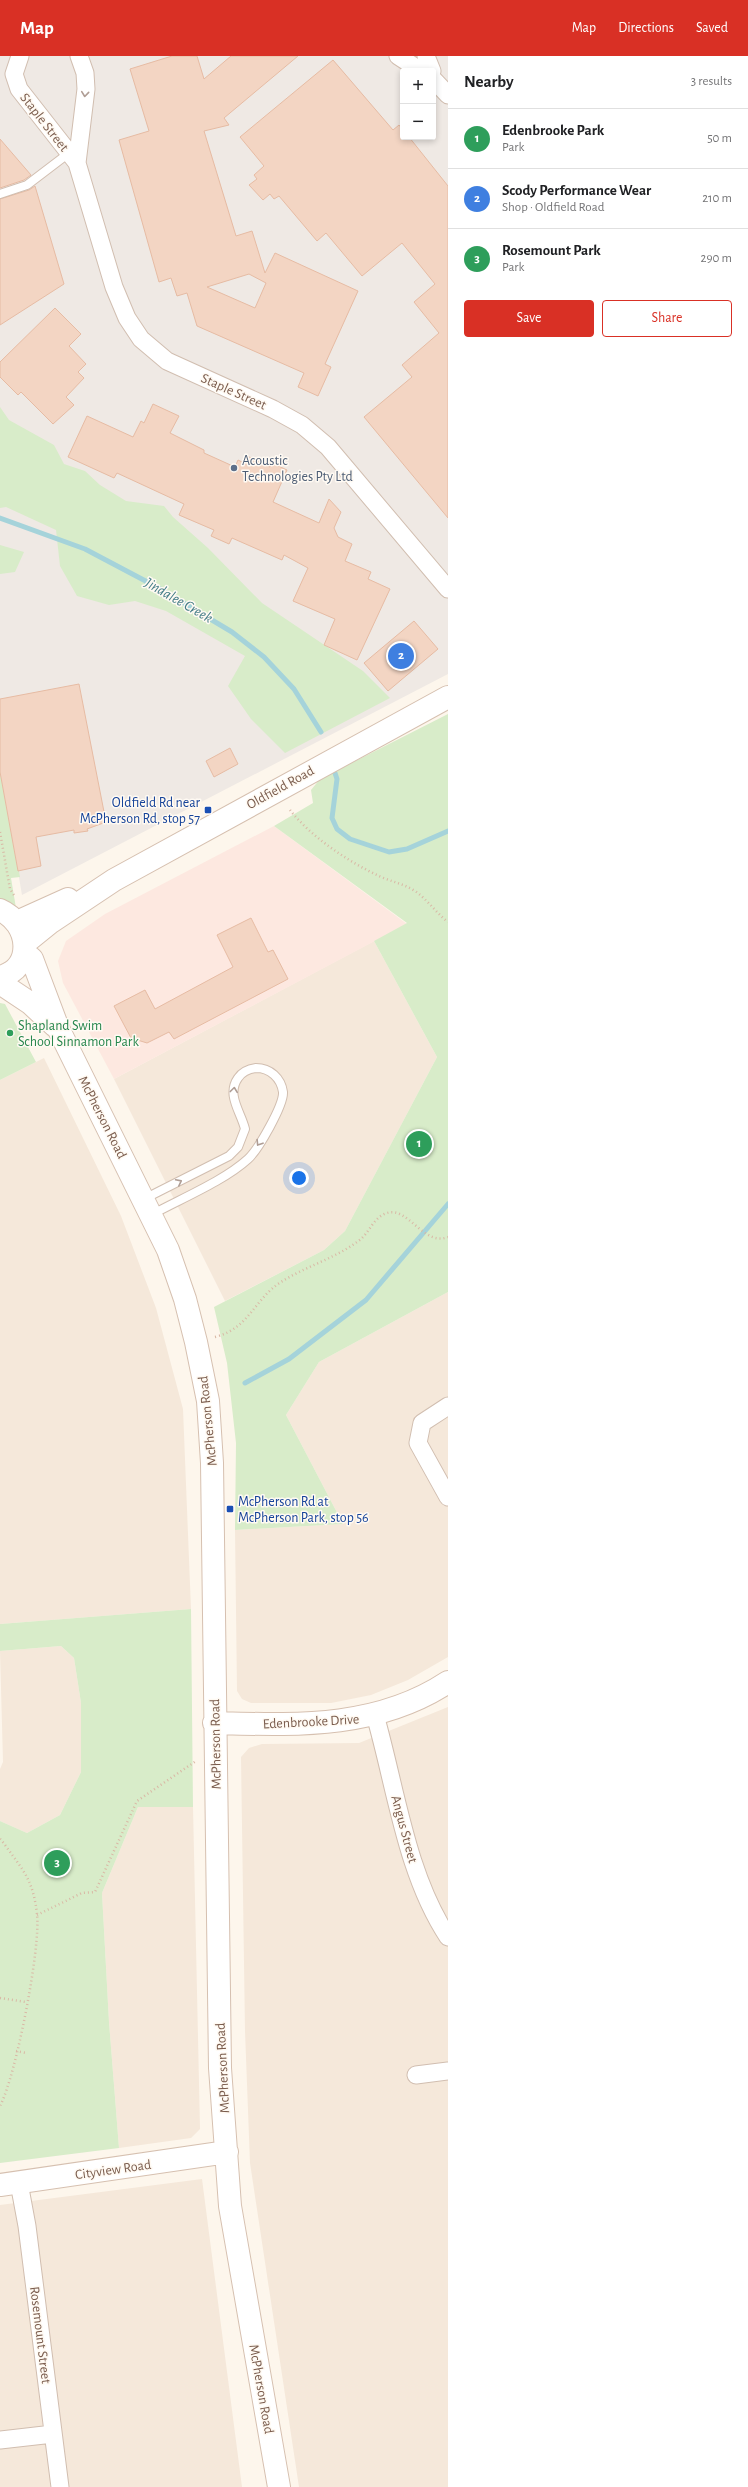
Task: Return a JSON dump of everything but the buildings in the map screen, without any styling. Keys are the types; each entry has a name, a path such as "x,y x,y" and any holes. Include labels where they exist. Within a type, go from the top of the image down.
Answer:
{"street":[{"name":"Staple Street","path":"20,56 14,74 19,89 73,158 114,287 127,318 141,339 167,361 273,409 302,425 332,452 448,589"},
{"name":"Staple Street","path":"73,158 86,89 85,73 80,56"},
{"path":"398,56 416,68"},
{"path":"426,56 437,80"},
{"name":"Oldfield Road","path":"0,977 13,970 24,947 51,922 114,880 448,697"},
{"name":"Oldfield Road","path":"11,910 114,880"},
{"path":"11,910 23,932 24,947 32,959 58,1028"},
{"path":"0,983 30,1002 58,1028"},
{"name":"McPherson Road","path":"58,1028 168,1250 185,1300 208,1401 212,1463 214,1722 220,2068 230,2206 279,2487"},
{"path":"448,1406 422,1423 418,1443 448,1497"},
{"name":"Edenbrooke Drive","path":"214,1722 260,1724 350,1720 375,1715 410,1702 448,1682"},
{"name":"Angus Street","path":"375,1715 414,1862 433,1915 448,1937"},
{"path":"416,2075 448,2071"},
{"name":"Cityview Road","path":"9,2184 227,2152"},
{"name":"Rosemount Street","path":"9,2184 27,2226 60,2487"},
{"path":"0,2440 53,2434"}],"lane":[{"path":"0,194 27,185 73,158"},
{"path":"250,1069 267,1070 280,1083 283,1093 280,1104 249,1158 223,1176 148,1207 229,1156 238,1147 243,1139 245,1129 243,1121 234,1103 233,1093 235,1083 241,1075 250,1069"},
{"path":"216,1163 223,1176"}],"path":[{"path":"290,810 301,824 337,851 381,877 399,882 414,891 430,902 448,922"},
{"path":"0,832 10,889 11,910"},
{"path":"214,1337 228,1334 240,1326 267,1294 281,1282 342,1251 362,1238 375,1220 387,1213 398,1213 433,1238 442,1239 448,1237"},
{"path":"38,1915 82,1894 95,1892 137,1801 196,1761"},
{"path":"0,1840 28,1876 33,1889 38,1915 36,1948 26,2002 16,2051 0,2106"},
{"path":"0,1998 26,2002"},
{"path":"16,2051 26,2053"}],"shaded area":[{"path":"0,56 448,56 448,674 22,895 0,768"},
{"path":"274,826 407,924 114,1079 63,983 58,961 66,941 105,914"},
{"path":"374,941 437,1057 345,1231 324,1250 225,1301 114,1079"},
{"path":"44,1058 121,1216 156,1308 183,1409 191,1609 0,1624 0,1080"},
{"path":"448,1292 448,1657 408,1680 371,1695 331,1703 251,1703 242,1699 237,1691 235,1530 343,1524 286,1415 319,1362"},
{"path":"61,1646 74,1658 81,1703 81,1772 60,1815 27,1833 0,1821 0,1769 3,1762 0,1651"},
{"path":"448,1707 448,2487 299,2487 250,2163 245,2031 241,1757 249,1748 262,1744 359,1743"},
{"path":"138,1807 193,1807 200,2129 191,2138 119,2148 109,2022 102,1893"},
{"path":"202,2179 242,2487 0,2487 0,2205"}],"green space":[{"path":"0,407 9,420 54,445 64,464 85,471 100,485 126,501 164,506 173,517 208,548 262,603 363,671 390,698 285,753 251,719 228,686 245,656 166,611 135,601 109,605 77,596 60,566 56,530 6,507 0,508"},
{"path":"0,545 24,552 15,572 0,574"},
{"path":"448,714 448,1292 319,1362 286,1415 343,1524 235,1530 236,1443 227,1363 214,1307 324,1250 345,1231 437,1057 374,941 407,923 274,826 313,803 311,790 320,779"},
{"path":"0,768 20,877 11,878 16,908 0,907"},
{"name":"Shapland Swim School Sinnamon Park","path":"0,1003 5,1004 36,1062 0,1080"},
{"path":"191,1609 193,1807 138,1807 102,1893 109,2022 119,2148 0,2163 0,1821 27,1833 60,1815 81,1772 81,1703 74,1658 61,1646 0,1651 0,1624"}],"waterway":[{"name":"Jindalee Creek","path":"0,518 85,549 155,586 232,632 264,657 294,689 321,732"},
{"name":"Jindalee Creek","path":"335,773 337,779 332,818 337,829 350,839 389,852 407,849 448,831"},
{"path":"245,1383 289,1359 366,1300 448,1204"}],"place":[{"name":"Acoustic Technologies Pty Ltd","path":"234,468"},
{"name":"Scody Performance Wear","path":"401,656"},
{"name":"Oldfield Rd near McPherson Rd, stop 57","path":"208,810"},
{"name":"Shapland Swim School Sinnamon Park","path":"10,1033"},
{"name":"Edenbrooke Park","path":"419,1144"},
{"name":"McPherson Rd at McPherson Park, stop 56","path":"230,1509"},
{"name":"Rosemount Park","path":"57,1863"}]}
